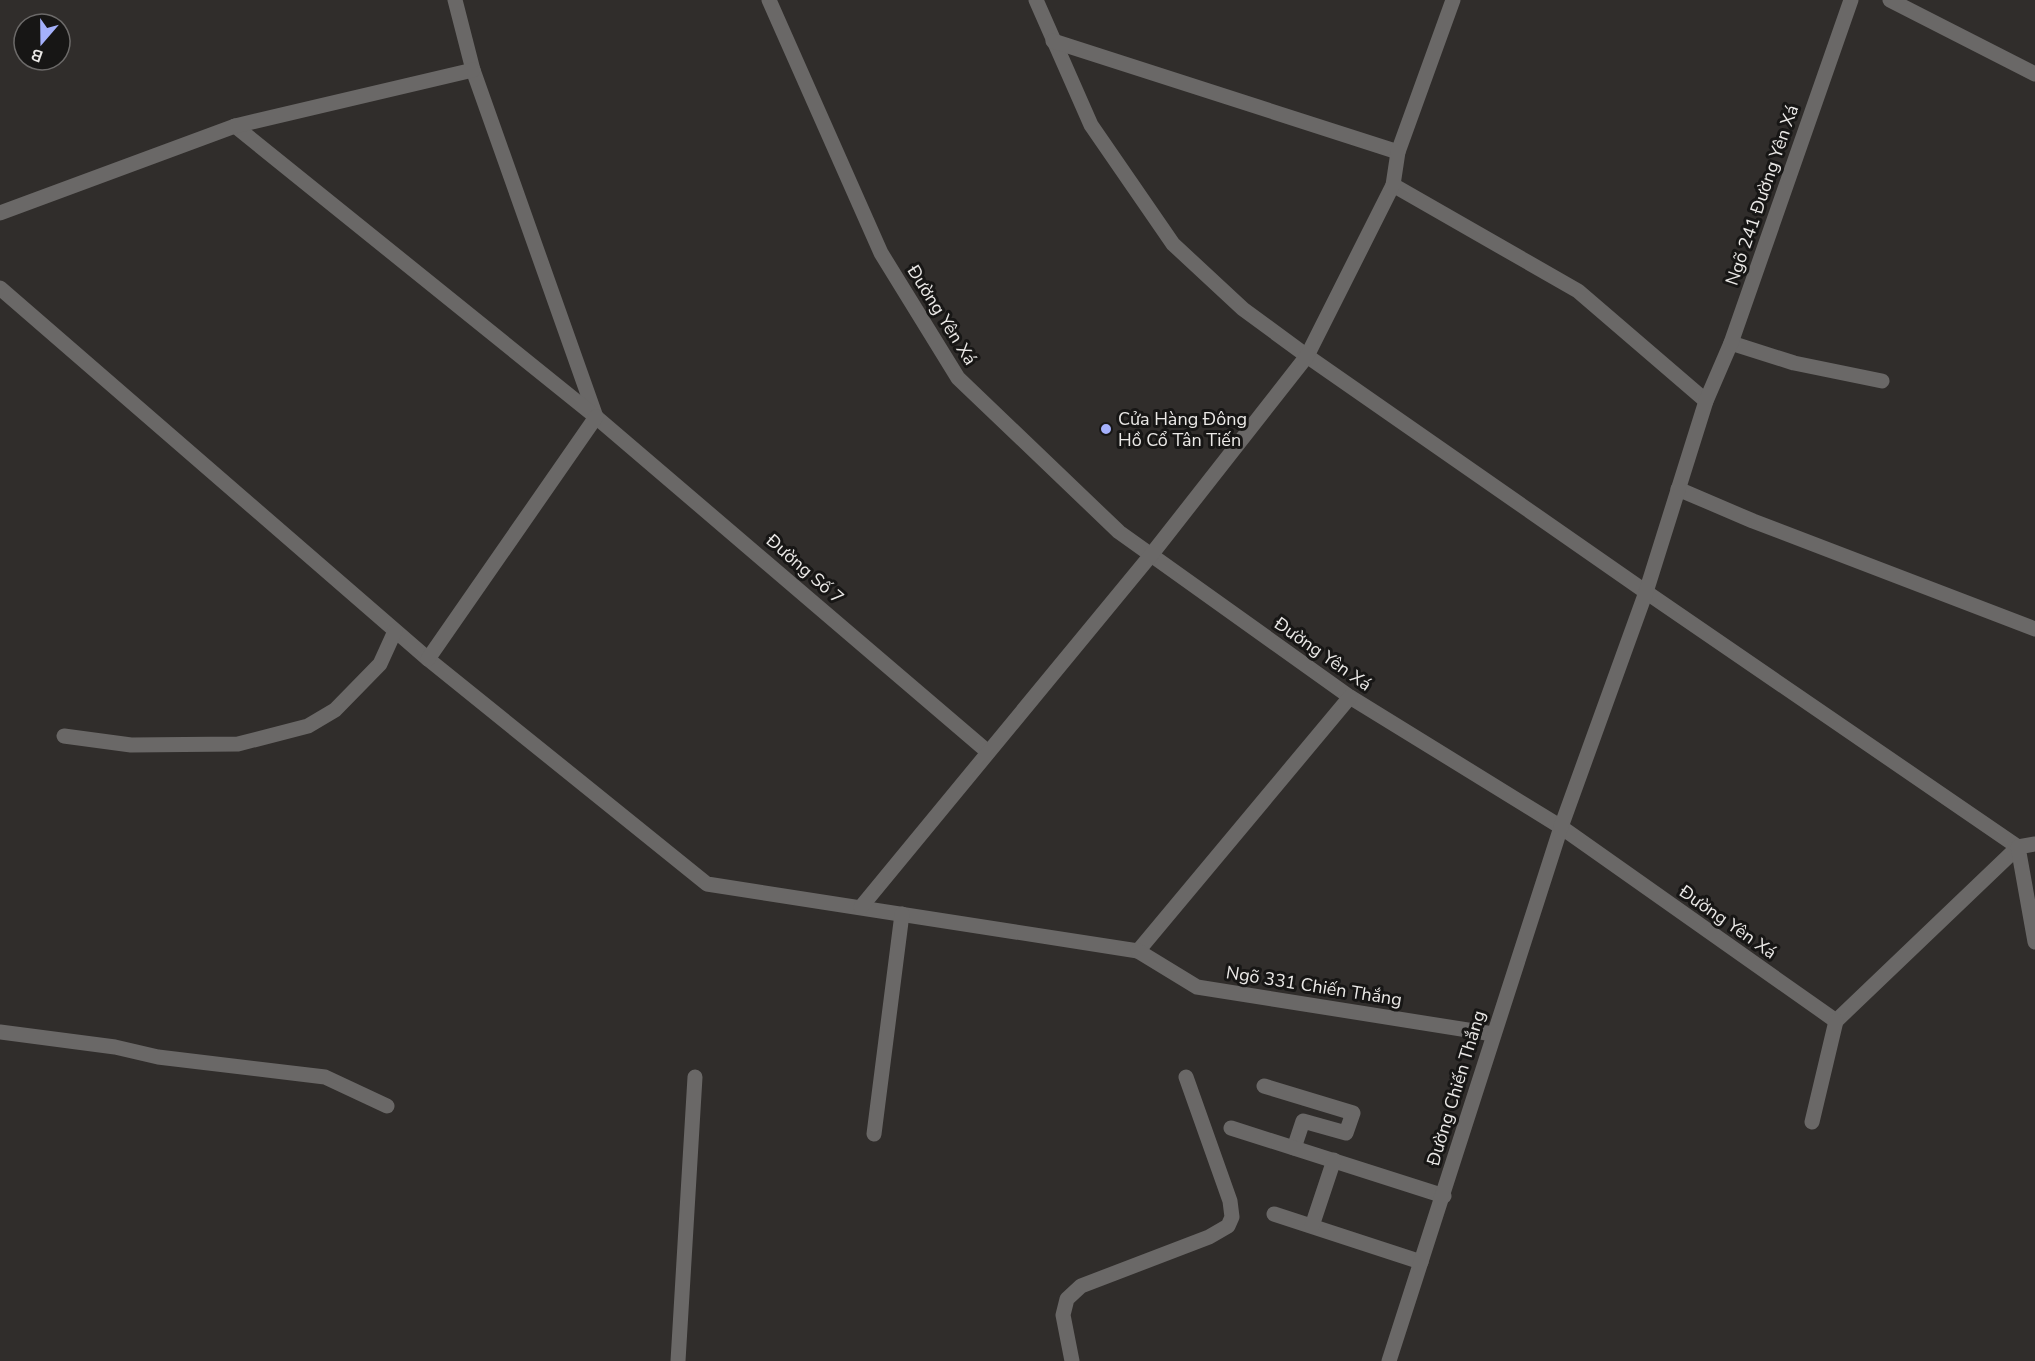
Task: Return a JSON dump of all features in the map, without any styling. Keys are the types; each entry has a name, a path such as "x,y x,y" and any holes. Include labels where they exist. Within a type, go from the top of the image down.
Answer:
{"street":[{"path":"428,659 596,417 473,69 455,0"},
{"name":"Đường Yên Xá","path":"770,0 881,253 958,378 1119,532 1350,698 1561,827 1836,1021"},
{"path":"1036,0 1091,125 1173,244 1244,309 1307,356 2018,847 2035,942"},
{"path":"861,908 1151,555 1307,356 1393,185 1398,152 1453,0"},
{"name":"Ngõ 241 Đường Yên Xá","path":"1646,592 1706,401 1731,344 1851,0"},
{"path":"1890,0 2035,74"},
{"path":"1053,41 1398,152"},
{"path":"0,213 235,126 473,69"},
{"name":"Đường Số 7","path":"235,126 596,417 988,752"},
{"path":"1393,185 1578,291 1706,401"},
{"path":"0,288 428,659 707,884 1138,951 1350,698"},
{"path":"1731,344 1794,363 1882,381"},
{"path":"1678,489 2035,629"},
{"name":"Đường Chiến Thắng","path":"1389,1361 1561,827 1646,592"},
{"path":"64,736 132,745 238,744 308,726 335,710 380,664 395,631"},
{"path":"1812,1122 1836,1021 2018,847 2035,844"},
{"path":"874,1134 902,914"},
{"name":"Ngõ 331 Chiến Thắng","path":"1138,951 1197,987 1493,1034"},
{"path":"0,1032 115,1047 158,1057 325,1077 387,1106"},
{"path":"678,1361 695,1077"},
{"path":"1072,1361 1063,1316 1066,1299 1081,1286 1209,1237 1228,1227 1232,1217 1230,1202 1186,1077"},
{"path":"1264,1086 1353,1113 1346,1133 1302,1121 1294,1148"},
{"path":"1231,1128 1444,1196"},
{"path":"1312,1226 1334,1160"},
{"path":"1274,1214 1421,1262"}],"place":[{"name":"Cửa Hàng Đông Hồ Cổ Tân Tiến","path":"1106,429"}]}
